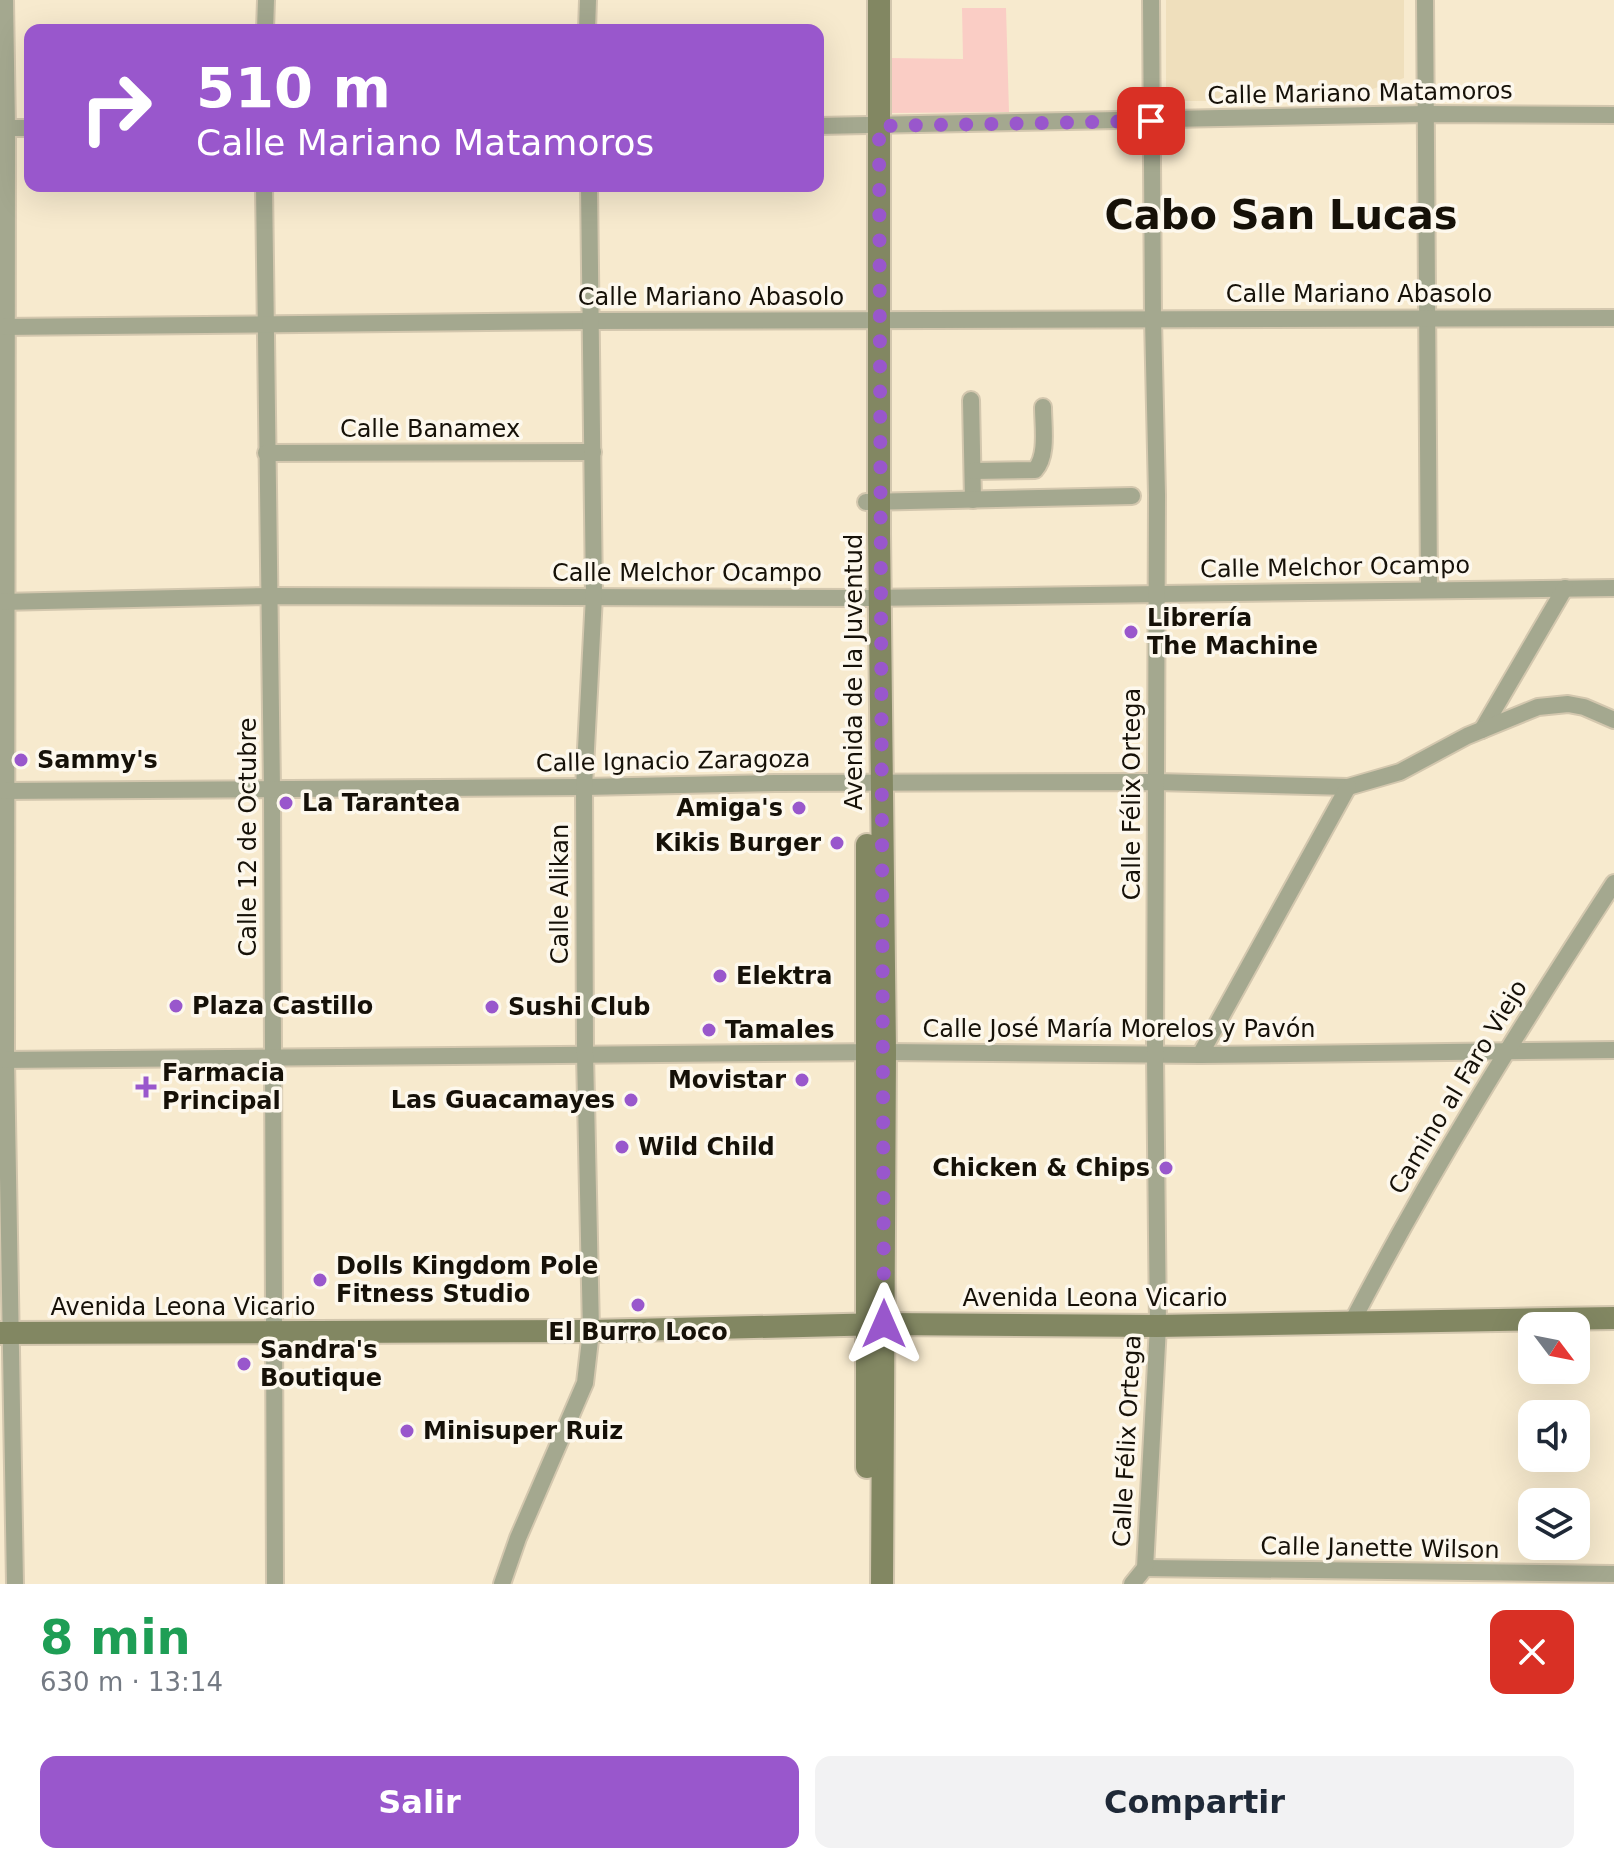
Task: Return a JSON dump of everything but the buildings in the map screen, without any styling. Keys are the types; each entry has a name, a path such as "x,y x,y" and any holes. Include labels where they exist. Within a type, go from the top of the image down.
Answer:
{"street":[{"path":"5,0 3,1060 5,1333 15,1584"},
{"path":"265,24 266,0"},
{"path":"587,24 588,0"},
{"name":"Avenida de la Juventud","path":"865,0 872,126 876,1325 882,1584"},
{"name":"Avenida de la Juventud","path":"872,126 879,0"},
{"name":"Calle Félix Ortega","path":"1132,1584 1145,1568 1158,1326 1155,1055 1157,593 1151,0"},
{"path":"1425,0 1429,590"},
{"name":"Calle Mariano Matamoros","path":"824,126 1426,114 1614,115"},
{"name":"Calle 12 de Octubre","path":"264,192 272,789 275,1584"},
{"name":"Calle Alikan","path":"502,1584 518,1538 585,1383 591,1331 585,1054 584,787 594,596 589,192"},
{"name":"Calle Mariano Abasolo","path":"3,327 592,321 1614,318"},
{"path":"971,400 973,500"},
{"path":"973,471 1035,470 1042,457 1043,407"},
{"name":"Calle Banamex","path":"266,453 593,452"},
{"path":"872,502 1132,496"},
{"path":"1482,730 1565,588"},
{"name":"Calle Melchor Ocampo","path":"3,602 270,596 873,598 1614,588"},
{"name":"Calle Ignacio Zaragoza","path":"3,791 775,783 1157,782 1348,787 1400,772 1482,730 1551,704 1584,707 1614,720"},
{"path":"1200,1055 1348,787"},
{"name":"Camino al Faro Viejo","path":"1352,1322 1416,1200 1504,1052 1614,883"},
{"name":"Calle José María Morelos y Pavón","path":"3,1060 876,1052 1200,1055 1614,1050"},
{"name":"Avenida Leona Vicario","path":"5,1333 591,1331 876,1325 1158,1326 1614,1318"},
{"name":"Avenida de la Juventud","path":"868,1584 876,1325"},
{"name":"Calle Janette Wilson","path":"1145,1568 1614,1574"}],"shaded area":[{"path":"1166,0 1404,0 1404,78 1338,101 1166,101"},
{"path":"962,8 1006,8 1009,112 890,113 888,58 963,59"}],"place":[{"name":"Librería The Machine","path":"1131,632"},
{"name":"Sammy's","path":"21,760"},
{"name":"La Tarantea","path":"286,803"},
{"name":"Amiga's","path":"799,808"},
{"name":"Kikis Burger","path":"837,843"},
{"name":"Elektra","path":"720,976"},
{"name":"Plaza Castillo","path":"176,1006"},
{"name":"Sushi Club","path":"492,1007"},
{"name":"Tamales","path":"709,1030"},
{"name":"Movistar","path":"802,1080"},
{"name":"Farmacia Principal","path":"146,1087"},
{"name":"Las Guacamayes","path":"631,1100"},
{"name":"Wild Child","path":"622,1147"},
{"name":"Chicken & Chips","path":"1166,1168"},
{"name":"Dolls Kingdom Pole Fitness Studio","path":"320,1280"},
{"name":"El Burro Loco","path":"638,1305"},
{"name":"Sandra's Boutique","path":"244,1364"},
{"name":"Minisuper Ruiz","path":"407,1431"}],"district":[{"name":"Cabo San Lucas","path":"1281,215"}],"route":[{"path":"884,1324 879,126 1151,121"}]}
